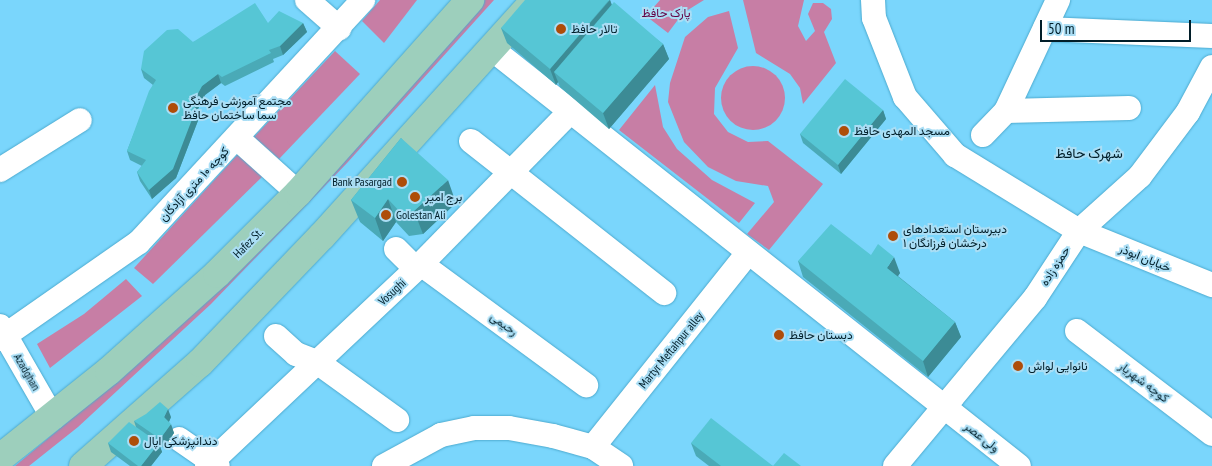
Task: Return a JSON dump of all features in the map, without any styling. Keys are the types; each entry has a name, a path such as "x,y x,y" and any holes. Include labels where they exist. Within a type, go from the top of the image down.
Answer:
{"main road":[{"name":"Hafez St.","path":"0,458 53,418 166,320 298,193 470,0"},
{"path":"83,466 200,363 322,236 535,0"}],"street":[{"path":"307,0 339,28"},
{"name":"کوچه ۱۰ متری آزادگان","path":"2,333 139,242 364,0"},
{"name":"خیابان ابوذر","path":"873,0 874,18 906,97 955,155 1079,231 1212,284"},
{"path":"982,135 1006,111 1058,0"},
{"path":"1045,29 1212,36"},
{"name":"ولی عصر","path":"502,57 1019,466"},
{"name":"حمزه زاده","path":"895,466 1035,298 1079,231 1140,176 1188,112 1212,67"},
{"path":"1006,111 1129,108"},
{"name":"Vosughi","path":"212,465 419,266 570,112"},
{"path":"0,170 80,120"},
{"path":"237,138 298,193"},
{"path":"471,141 664,293"},
{"name":"رحیمی","path":"396,249 586,385"},
{"name":"Martyr Meftahpur alley","path":"593,447 748,253"},
{"name":"کوچه شهریار","path":"1076,331 1212,434"},
{"name":"Azadghan","path":"2,333 53,418"},
{"path":"276,336 296,354 317,362 397,420"},
{"path":"384,466 440,435 474,428 509,428 593,447 621,466"},
{"path":"179,439 212,465"}],"green space":[{"path":"380,0 417,0 384,43 362,21"},
{"path":"481,0 494,0 347,163 211,304 78,427 29,466 15,466 145,357"},
{"name":"پارک حافظ","path":"660,0 704,0 683,13 668,33 646,16"},
{"path":"743,0 804,0 798,26 806,41 815,31 808,14 813,3 823,3 831,9 832,19 824,32 836,63 803,104 800,88 790,74 756,53"},
{"path":"729,11 738,48 715,88 714,114 728,132 748,142 768,141 823,184 769,250 747,234 774,202 768,186 736,181 708,167 684,142 668,102 670,83 685,37 708,17"},
{"path":"335,51 360,74 279,159 254,137"},
{"path":"753,66 771,72 779,80 785,98 779,116 771,124 753,130 735,124 727,116 721,98 727,80 735,72"},
{"path":"655,85 663,127 677,149 712,180 755,203 739,223 619,130"},
{"path":"240,152 265,174 153,284 134,268"},
{"path":"126,279 142,296 50,368 37,344 84,314"}],"building":[{"name":"تالار حافظ","path":"525,0 609,0 550,69 501,28"},
{"path":"614,2 663,44 603,113 554,72"},
{"name":"مجتمع آموزشی فرهنگی سما ساختمان حافظ","path":"255,3 268,23 279,11 303,23 280,46 269,50 271,53 222,77 218,74 202,86 192,104 196,109 173,169 149,190 137,172 146,160 127,151 149,91 156,80 141,69 144,51 167,30 178,29 193,42"},
{"name":"مسجد المهدی حافظ","path":"845,79 883,110 838,165 800,134"},
{"path":"401,138 448,180 414,211 401,213 388,199 375,218 351,200"},
{"path":"831,224 871,255 878,244 894,257 887,268 955,322 923,361 798,261"},
{"path":"160,402 168,409 164,417 171,424 160,439 134,421"},
{"path":"711,418 773,466 721,466 691,443"},
{"name":"دندانپزشکی اپال","path":"129,422 159,443 141,466 138,466 108,443"},
{"path":"784,453 801,466 773,466"}],"place":[{"name":"تالار حافظ","path":"561,29"},
{"name":"مجتمع آموزشی فرهنگی سما ساختمان حافظ","path":"173,108"},
{"name":"مسجد المهدی حافظ","path":"844,131"},
{"name":"Bank Pasargad","path":"402,182"},
{"name":"برج امیر","path":"415,197"},
{"name":"Golestan Ali","path":"386,215"},
{"name":"دبیرستان استعدادهای درخشان فرزانگان ۱","path":"893,236"},
{"name":"دبستان حافظ","path":"779,335"},
{"name":"نانوایی لواش","path":"1018,366"},
{"name":"دندانپزشکی اپال","path":"134,441"}],"district":[{"name":"شهرک حافظ","path":"1089,153"}]}
